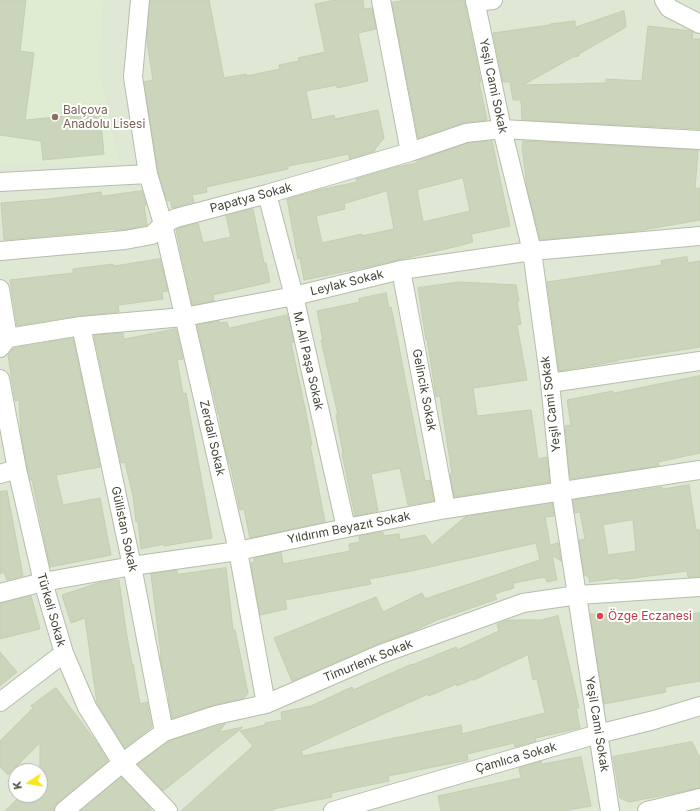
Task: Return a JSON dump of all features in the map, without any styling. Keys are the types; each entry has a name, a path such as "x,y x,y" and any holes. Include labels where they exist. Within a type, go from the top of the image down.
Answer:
{"street":[{"name":"Zerdali Sokak","path":"140,0 133,77 148,174 163,224 238,551 266,704"},
{"path":"381,0 410,152"},
{"path":"475,1 493,0"},
{"path":"664,0 670,8 700,24"},
{"name":"Yeşil Cami Sokak","path":"475,1 502,129 532,251 550,382 561,491 610,811"},
{"name":"Papatya Sokak","path":"0,251 125,240 152,235 163,224 176,218 267,194 410,152 466,133 502,129 700,140"},
{"path":"0,182 148,174"},
{"name":"M. Ali Paşa Sokak","path":"267,194 294,296 346,528"},
{"name":"Leylak Sokak","path":"4,343 81,326 184,317 294,296 401,270 532,251 700,236"},
{"name":"Gelincik Sokak","path":"401,270 446,509"},
{"path":"0,288 4,343"},
{"name":"Güllistan Sokak","path":"81,326 132,566 164,732"},
{"path":"550,382 700,361"},
{"name":"Türkeli Sokak","path":"0,379 8,471 64,653 87,707 122,763 168,811"},
{"name":"Yıldırım Beyazıt Sokak","path":"0,593 42,582 132,566 238,551 446,509 700,470"},
{"name":"Timurlenk Sokak","path":"64,811 122,763 164,732 216,715 266,704 381,654 523,603 578,595 700,587"},
{"path":"0,702 64,653"},
{"name":"Çamlıca Sokak","path":"333,811 700,706"},
{"path":"647,811 700,798"}],"shaded area":[{"path":"0,0 700,0 700,811 0,811"},
{"name":"Balçova Anadolu Lisesi","path":"0,0 103,0 100,72 119,162 0,164"}],"building":[{"path":"0,0 26,0 20,51 34,53 25,120 100,113 104,154 43,160 41,141 0,135"},
{"path":"150,0 209,0 224,78 246,74 247,76 280,69 279,65 299,61 298,58 325,52 315,4 336,0 363,0 364,9 372,8 376,29 358,33 368,81 337,88 337,85 306,91 312,120 334,115 335,119 378,110 384,138 375,151 350,159 348,154 288,166 288,169 206,187 207,192 192,195 194,202 172,208 170,200 167,201 158,172 144,82 153,80 147,41"},
{"path":"406,0 464,0 481,82 479,82 487,120 463,123 418,138 392,3"},
{"path":"624,11 626,27 579,54 579,56 573,57 523,85 606,83 606,79 642,81 648,26 691,31 693,32 692,39 700,39 700,129 522,120 521,100 513,100 510,82 503,82 493,33 575,21 575,27"},
{"path":"492,141 510,226 471,234 473,242 454,247 304,280 300,258 298,259 287,199 357,182 356,179 397,167 417,163 417,161 468,143","holes":["463,178 470,211 423,222 417,190","387,191 394,229 322,243 316,216 345,209 344,204"]},
{"path":"523,141 698,150 695,189 700,188 700,220 637,231 540,240 527,188 522,145"},
{"path":"142,191 146,205 144,206 147,225 124,230 113,229 4,240 1,203 50,199 101,192 102,196"},
{"path":"253,209 264,263 266,263 270,282 213,295 214,301 192,305 176,229 198,223 203,243 231,237 226,216"},
{"path":"687,257 688,263 700,261 700,347 559,371 547,282 662,265 661,261"},
{"path":"160,259 168,291 162,292 163,299 118,305 119,312 79,316 17,326 10,280 73,273 73,269 113,264 113,266"},
{"path":"460,282 516,285 521,324 517,325 527,380 473,388 477,416 531,410 538,459 547,457 550,482 454,497 440,396 436,397 418,288"},
{"path":"386,293 389,308 391,307 394,321 425,481 430,480 434,501 408,505 400,468 371,474 378,511 355,516 342,454 336,415 338,415 321,340 323,340 317,311 360,302 359,299"},
{"path":"288,315 294,342 291,343 306,413 312,445 310,445 325,522 250,538 244,509 240,510 230,463 225,449 219,414 197,325 219,321 219,323 227,322 229,328"},
{"path":"176,329 183,359 177,360 183,394 186,393 212,538 164,546 164,544 141,549 138,521 136,522 133,496 125,462 121,463 94,335 123,333 124,339"},
{"path":"73,338 100,467 56,475 63,505 100,498 111,555 50,567 32,480 30,480 27,467 21,434 19,400 15,401 8,355 14,348"},
{"path":"700,376 700,453 658,462 659,466 570,479 565,426 571,425 567,400 613,391 613,393"},
{"path":"689,485 696,530 700,530 700,577 688,577 687,571 619,580 618,578 589,582 589,577 584,575 579,540 585,539 580,512 575,513 573,500 662,487 662,489","holes":["633,520 636,551 608,555 603,525"]},
{"path":"7,491 23,576 7,580 4,572 0,574 0,492"},
{"path":"552,503 554,516 545,517 550,545 558,543 561,561 552,555 557,580 547,582 545,577 513,583 514,588 494,594 497,599 437,620 411,632 377,644 292,681 274,638 376,597 383,612 422,593 425,599 540,560 536,543 369,579 371,584 285,600 287,609 260,615 251,565 251,563 254,562 254,558 281,552 283,564 350,551 349,544 360,542 359,536 383,532 383,536 399,534 400,540 425,535 432,545 465,517"},
{"path":"226,568 233,630 235,630 248,693 244,698 213,705 172,718 160,656 151,574 177,570 178,574"},
{"path":"119,580 126,631 140,704 147,702 152,727 125,748 97,704 85,618 71,623 62,595 98,583"},
{"path":"31,596 40,629 0,639 0,603"},
{"path":"700,613 700,681 665,687 666,692 604,704 590,614 616,615 617,623 651,618 652,623 682,618 682,616"},
{"path":"558,616 579,708 576,708 580,728 535,738 536,741 515,747 514,743 467,754 468,760 388,776 389,781 331,793 332,797 273,809 273,811 181,811 253,746 240,731 265,725 265,723 282,720 281,712 311,706 352,687 353,690 412,664 456,647 457,650 499,631 497,624 508,620 541,620","holes":["528,655 533,680 537,679 545,713 462,734 461,725 303,756 301,751 428,694 429,696 456,684 457,686 473,680"]},
{"path":"0,652 17,672 0,686"},
{"path":"56,688 99,746 108,761 57,803 54,807 54,811 5,811 13,803 48,803 48,763 40,763 40,743 20,763 8,763 8,775 0,767 0,741 33,708 31,706"},
{"path":"225,724 219,732 243,727 163,791 138,764 169,741"},
{"path":"692,742 700,758 700,788 629,802 620,798 613,757"},
{"path":"581,757 591,806 563,811 441,811 438,796 521,778 519,768 541,761 542,764"},
{"path":"121,777 152,811 80,811"}],"place":[{"name":"Balçova Anadolu Lisesi","path":"55,117"},
{"name":"Özge Eczanesi","path":"600,616"}]}
